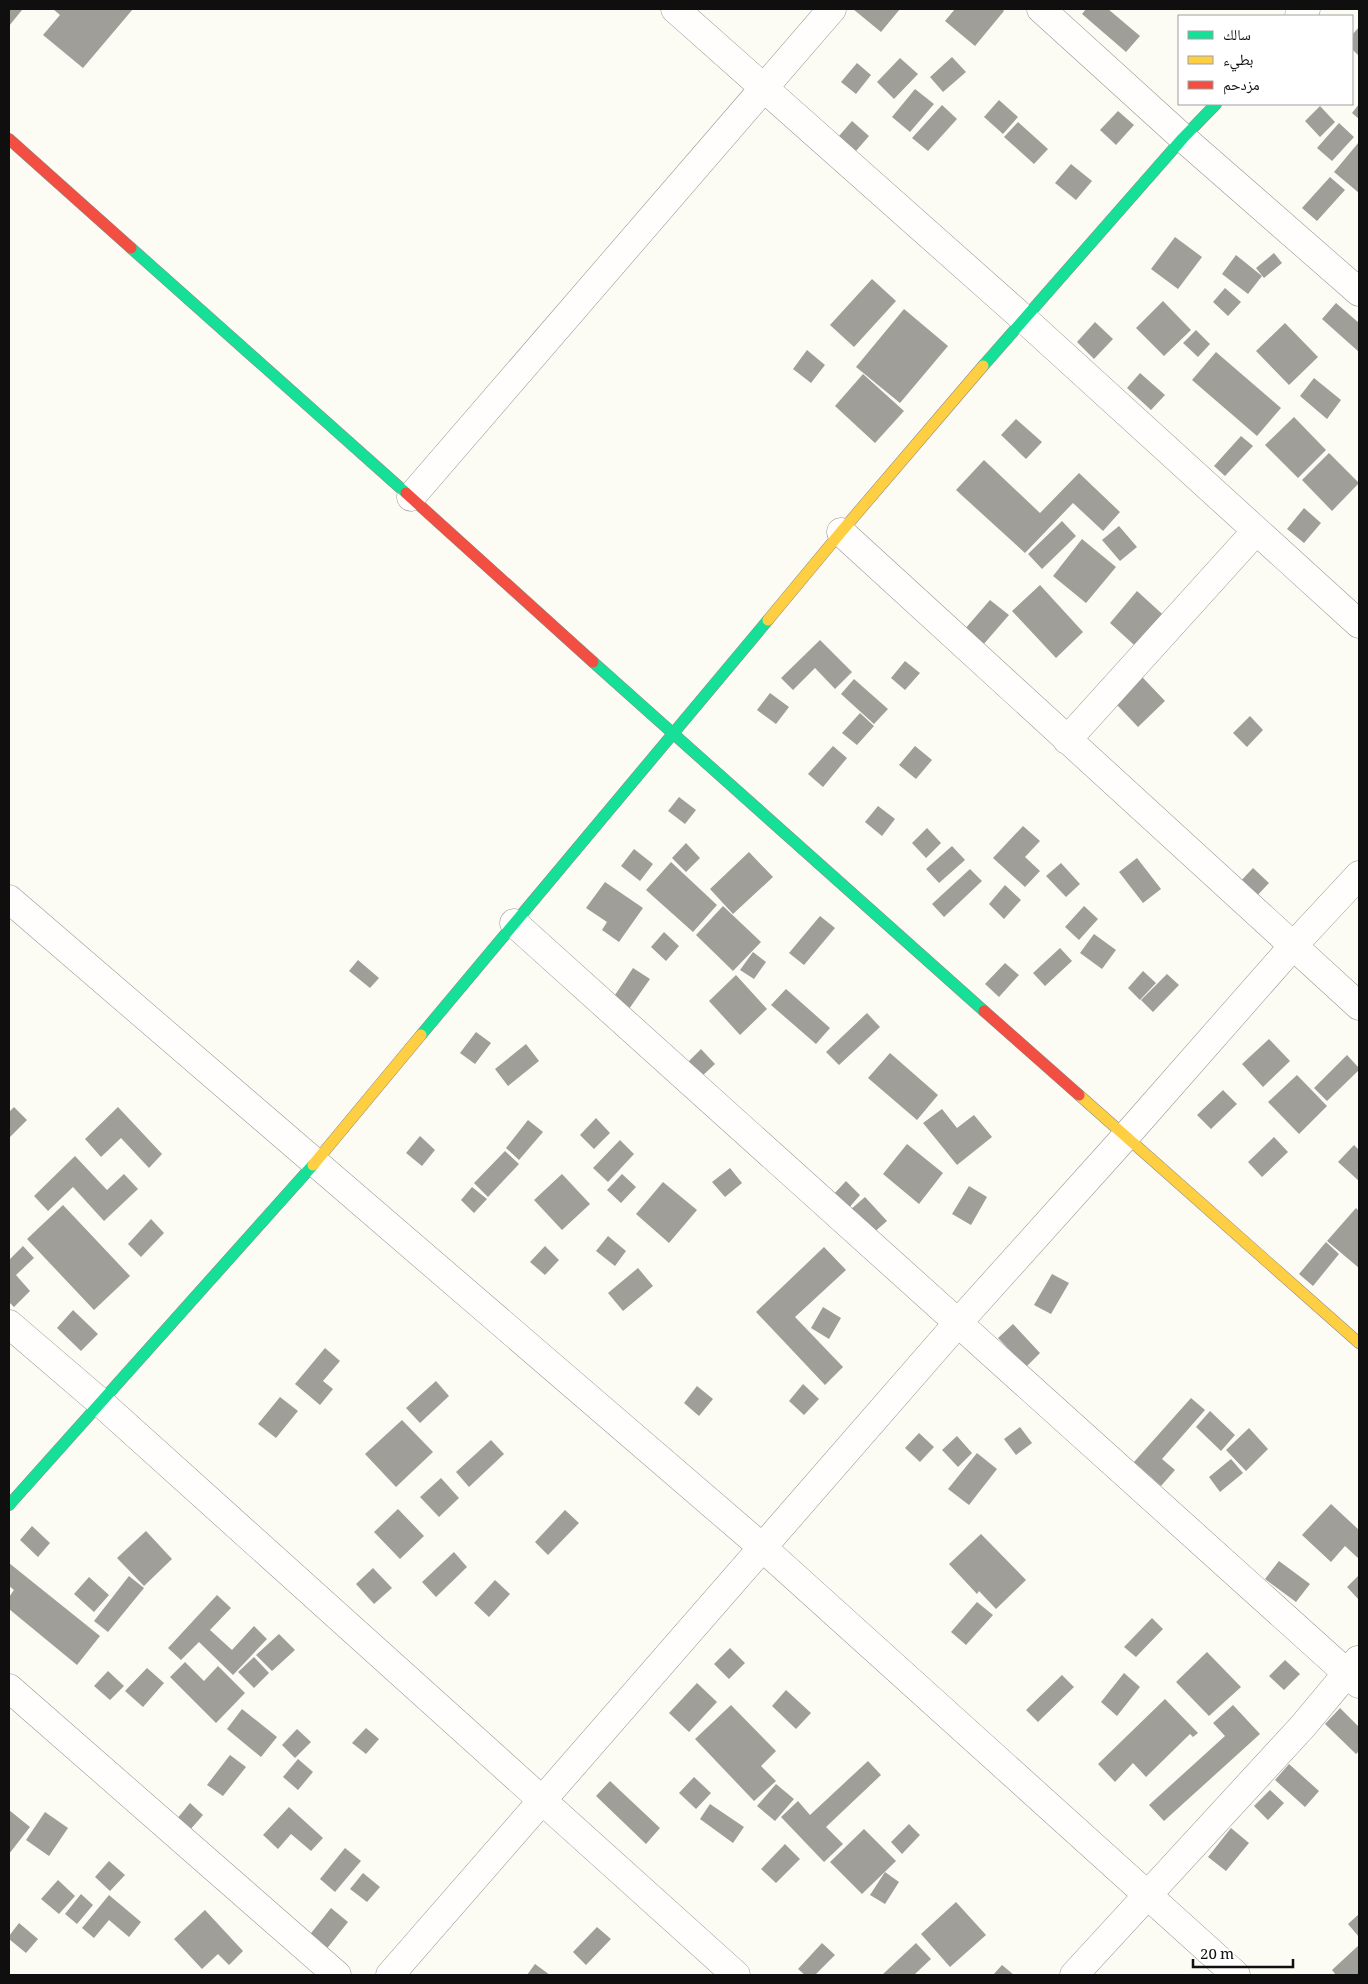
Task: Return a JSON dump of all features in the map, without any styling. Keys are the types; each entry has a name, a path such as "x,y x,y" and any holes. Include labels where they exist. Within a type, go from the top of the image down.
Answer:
{"street":[{"path":"675,9 1024,319 1359,624"},
{"path":"411,497 832,9"},
{"path":"1041,9 1183,138 1359,292"},
{"path":"9,1505 316,1162 841,532 1024,319 1183,138 1215,105"},
{"path":"9,139 411,497 673,735 1359,1343"},
{"path":"1067,740 1256,531"},
{"path":"841,532 1359,1006"},
{"path":"390,1975 957,1324 1293,946 1359,875"},
{"path":"14,914 316,1162 762,1548 1147,1897 1236,1975"},
{"path":"514,923 957,1324 1355,1672 1074,1975"},
{"path":"9,1324 100,1402 736,1975"},
{"path":"9,1688 336,1975"}],"building":[{"path":"9,9 22,10 9,26"},
{"path":"53,9 133,9 83,68 43,35 60,15"},
{"path":"853,9 900,9 881,32"},
{"path":"955,9 1002,9 1004,11 975,46 945,21"},
{"path":"1086,9 1108,9 1140,36 1126,52 1082,14"},
{"path":"1359,27 1359,56 1353,50 1353,34"},
{"path":"952,57 966,72 943,92 930,77"},
{"path":"900,58 918,74 894,99 877,82"},
{"path":"857,63 871,75 856,94 841,82"},
{"path":"915,89 934,104 910,132 892,117"},
{"path":"999,100 1018,117 1003,134 984,117"},
{"path":"1359,104 1359,119 1352,113"},
{"path":"942,105 957,119 928,151 912,138"},
{"path":"1320,106 1335,122 1320,137 1305,121"},
{"path":"1118,111 1134,125 1116,145 1100,130"},
{"path":"852,121 869,136 856,151 839,136"},
{"path":"1018,122 1048,149 1034,164 1004,137"},
{"path":"1339,123 1354,137 1332,161 1317,148"},
{"path":"1359,142 1359,193 1334,172"},
{"path":"1071,164 1092,181 1076,200 1055,183"},
{"path":"1330,177 1345,190 1317,221 1302,208"},
{"path":"1175,237 1202,257 1178,289 1151,269"},
{"path":"1274,253 1282,263 1264,278 1256,268"},
{"path":"1236,255 1262,276 1248,294 1222,274"},
{"path":"872,279 896,301 854,347 830,325"},
{"path":"1225,288 1241,302 1228,316 1213,302"},
{"path":"1163,301 1191,330 1164,356 1136,328"},
{"path":"1336,303 1359,323 1359,352 1322,319"},
{"path":"904,309 948,346 900,403 856,367"},
{"path":"1095,322 1113,339 1094,359 1077,342"},
{"path":"1285,323 1318,357 1289,385 1256,351"},
{"path":"1196,330 1210,344 1198,357 1183,343"},
{"path":"807,350 825,365 811,383 793,369"},
{"path":"1216,352 1281,408 1257,436 1192,380"},
{"path":"1140,373 1165,395 1151,410 1127,388"},
{"path":"863,374 904,411 875,443 835,406"},
{"path":"1314,378 1341,400 1327,419 1300,396"},
{"path":"1294,417 1326,450 1298,478 1265,445"},
{"path":"1016,419 1042,442 1026,459 1001,435"},
{"path":"1241,436 1253,446 1225,476 1214,466"},
{"path":"1329,453 1359,483 1332,511 1302,480"},
{"path":"984,460 1040,513 1079,473 1120,512 1103,531 1073,503 1025,553 956,490"},
{"path":"1304,508 1321,523 1304,543 1287,529"},
{"path":"1062,521 1076,536 1042,569 1028,554"},
{"path":"1119,526 1137,547 1120,561 1102,540"},
{"path":"1082,539 1116,567 1086,603 1053,576"},
{"path":"1040,585 1083,632 1056,658 1012,611"},
{"path":"1137,591 1171,622 1143,653 1110,623"},
{"path":"990,600 1009,615 976,653 958,637"},
{"path":"820,640 852,672 835,689 815,668 793,690 781,678"},
{"path":"1126,660 1165,701 1138,727 1099,686"},
{"path":"905,661 920,673 905,690 891,678"},
{"path":"854,679 888,709 874,724 841,694"},
{"path":"770,693 789,707 776,724 757,710"},
{"path":"860,713 874,726 857,745 842,733"},
{"path":"1250,716 1263,730 1247,747 1233,733"},
{"path":"833,746 847,758 823,787 808,774"},
{"path":"915,746 932,760 916,779 899,765"},
{"path":"679,797 696,810 685,824 668,811"},
{"path":"878,806 895,819 882,836 865,822"},
{"path":"1023,826 1040,841 1025,857 1040,871 1025,887 993,858"},
{"path":"927,828 941,843 926,858 912,843"},
{"path":"686,843 700,858 686,872 672,858"},
{"path":"952,846 965,860 939,883 926,869"},
{"path":"634,849 653,864 640,881 621,866"},
{"path":"749,852 773,877 733,914 710,889"},
{"path":"1137,858 1161,889 1143,903 1119,872"},
{"path":"671,862 717,905 693,932 646,890"},
{"path":"1061,863 1080,884 1066,897 1046,876"},
{"path":"1253,868 1269,883 1253,900 1238,884"},
{"path":"970,869 982,881 944,917 932,904"},
{"path":"605,882 643,908 619,942 602,930 607,922 586,908"},
{"path":"1005,885 1021,900 1004,919 989,904"},
{"path":"723,906 761,942 733,971 696,935"},
{"path":"1084,906 1098,919 1079,940 1065,927"},
{"path":"820,916 835,928 804,965 789,953"},
{"path":"664,932 679,946 666,961 651,947"},
{"path":"1094,934 1116,950 1102,969 1080,953"},
{"path":"1060,948 1072,961 1045,986 1033,973"},
{"path":"753,952 766,962 754,979 740,970"},
{"path":"358,960 379,978 370,988 349,971"},
{"path":"1005,963 1019,975 999,997 985,984"},
{"path":"633,968 650,979 629,1009 613,998"},
{"path":"1143,971 1156,983 1140,1000 1128,988"},
{"path":"1167,974 1179,985 1153,1012 1141,1000"},
{"path":"736,975 767,1009 740,1035 709,1001"},
{"path":"786,989 830,1028 816,1044 771,1005"},
{"path":"867,1013 880,1027 839,1065 826,1052"},
{"path":"476,1032 491,1043 475,1064 460,1053"},
{"path":"1269,1039 1290,1061 1263,1087 1242,1064"},
{"path":"526,1044 539,1061 508,1086 495,1069"},
{"path":"701,1049 715,1064 700,1078 686,1064"},
{"path":"890,1053 938,1095 917,1120 868,1078"},
{"path":"1347,1055 1359,1070 1327,1101 1314,1088"},
{"path":"1297,1075 1327,1106 1299,1134 1268,1102"},
{"path":"1223,1090 1237,1104 1211,1129 1197,1115"},
{"path":"14,1107 27,1120 9,1138 9,1112"},
{"path":"118,1107 162,1154 149,1168 121,1138 101,1157 85,1139"},
{"path":"942,1109 957,1128 974,1115 992,1137 957,1165 923,1123"},
{"path":"596,1118 610,1133 594,1149 580,1135"},
{"path":"528,1120 543,1132 519,1160 506,1148"},
{"path":"420,1136 435,1150 422,1166 406,1153"},
{"path":"1274,1137 1288,1152 1262,1177 1248,1162"},
{"path":"620,1140 634,1154 608,1182 593,1168"},
{"path":"907,1144 943,1173 919,1204 883,1174"},
{"path":"1354,1145 1359,1150 1359,1181 1338,1162"},
{"path":"505,1151 519,1164 488,1197 474,1183"},
{"path":"75,1156 107,1190 124,1174 138,1189 104,1221 73,1187 48,1211 34,1196"},
{"path":"730,1168 742,1183 725,1197 712,1182"},
{"path":"562,1174 590,1204 562,1230 534,1200"},
{"path":"622,1174 636,1187 621,1203 607,1190"},
{"path":"846,1181 860,1195 848,1209 833,1195"},
{"path":"663,1182 697,1210 669,1243 636,1214"},
{"path":"969,1186 987,1197 971,1225 952,1214"},
{"path":"472,1187 487,1199 474,1213 461,1200"},
{"path":"865,1197 887,1221 872,1234 850,1210"},
{"path":"63,1205 130,1276 94,1310 27,1239"},
{"path":"1356,1208 1359,1211 1359,1268 1327,1241"},
{"path":"151,1219 164,1233 141,1257 128,1244"},
{"path":"608,1236 626,1251 615,1266 596,1251"},
{"path":"1326,1242 1339,1254 1313,1286 1299,1274"},
{"path":"23,1246 34,1258 16,1275 30,1291 14,1307 9,1302 9,1260"},
{"path":"545,1246 559,1260 545,1275 530,1262"},
{"path":"824,1247 846,1270 795,1317 843,1367 825,1385 756,1312"},
{"path":"638,1268 653,1286 623,1311 608,1293"},
{"path":"1052,1274 1069,1283 1051,1314 1034,1305"},
{"path":"823,1307 841,1318 829,1339 811,1328"},
{"path":"73,1310 98,1334 81,1351 57,1328"},
{"path":"1013,1324 1040,1353 1026,1367 998,1338"},
{"path":"325,1348 340,1361 323,1381 333,1389 320,1405 295,1384"},
{"path":"436,1381 449,1396 420,1423 406,1408"},
{"path":"803,1384 819,1399 804,1415 789,1401"},
{"path":"697,1386 713,1399 699,1416 684,1403"},
{"path":"280,1397 298,1411 276,1438 258,1424"},
{"path":"1191,1398 1205,1410 1162,1459 1175,1470 1161,1486 1134,1462"},
{"path":"1210,1411 1235,1435 1221,1451 1196,1427"},
{"path":"402,1420 433,1452 396,1487 365,1454"},
{"path":"1020,1427 1032,1443 1016,1455 1004,1439"},
{"path":"1249,1428 1268,1449 1246,1471 1226,1450"},
{"path":"919,1433 934,1447 920,1462 905,1448"},
{"path":"957,1436 972,1453 958,1467 942,1450"},
{"path":"491,1440 504,1454 469,1487 456,1472"},
{"path":"977,1453 997,1469 969,1505 948,1489"},
{"path":"1231,1459 1243,1473 1220,1492 1209,1477"},
{"path":"441,1478 459,1498 439,1517 420,1497"},
{"path":"1331,1504 1359,1530 1359,1559 1345,1546 1331,1562 1302,1535"},
{"path":"398,1509 424,1536 400,1559 374,1532"},
{"path":"565,1510 579,1523 548,1555 535,1542"},
{"path":"32,1526 50,1543 38,1557 20,1540"},
{"path":"146,1531 172,1559 144,1586 117,1558"},
{"path":"981,1534 1026,1580 996,1609 979,1591 977,1594 949,1564"},
{"path":"454,1552 467,1567 436,1597 422,1582"},
{"path":"1279,1561 1310,1584 1296,1602 1265,1579"},
{"path":"9,1563 100,1636 77,1665 9,1609 9,1597 14,1590 9,1586"},
{"path":"373,1568 392,1588 374,1604 356,1584"},
{"path":"1359,1575 1359,1600 1347,1587"},
{"path":"129,1576 144,1588 108,1632 94,1621"},
{"path":"89,1577 109,1595 94,1612 74,1594"},
{"path":"495,1580 510,1594 489,1617 474,1603"},
{"path":"217,1595 231,1608 210,1630 232,1650 254,1626 267,1639 233,1675 199,1642 181,1660 168,1648"},
{"path":"977,1602 993,1615 966,1645 951,1632"},
{"path":"1152,1618 1163,1629 1136,1657 1124,1647"},
{"path":"279,1634 295,1650 272,1671 256,1655"},
{"path":"730,1648 745,1663 729,1679 714,1664"},
{"path":"1207,1652 1241,1687 1209,1716 1176,1682"},
{"path":"254,1657 269,1673 254,1688 238,1672"},
{"path":"1285,1660 1300,1674 1284,1690 1269,1676"},
{"path":"185,1662 204,1681 218,1666 245,1693 216,1723 170,1677"},
{"path":"147,1668 164,1683 143,1707 125,1691"},
{"path":"108,1671 124,1686 110,1700 94,1686"},
{"path":"1124,1673 1140,1687 1117,1716 1101,1702"},
{"path":"1062,1675 1074,1687 1038,1722 1026,1710"},
{"path":"697,1683 717,1702 689,1732 669,1713"},
{"path":"786,1690 811,1713 796,1729 772,1706"},
{"path":"1165,1699 1198,1733 1193,1737 1190,1734 1146,1777 1133,1763 1115,1782 1098,1764"},
{"path":"731,1705 776,1751 761,1766 776,1781 754,1801 695,1739"},
{"path":"1233,1705 1260,1734 1164,1821 1149,1805 1225,1736 1213,1723"},
{"path":"1340,1708 1359,1727 1359,1751 1356,1754 1325,1724"},
{"path":"242,1709 277,1737 261,1757 227,1729"},
{"path":"366,1728 379,1739 366,1754 352,1743"},
{"path":"297,1729 311,1742 295,1758 282,1745"},
{"path":"230,1755 246,1767 223,1796 207,1785"},
{"path":"298,1759 313,1772 298,1790 283,1777"},
{"path":"868,1761 881,1775 826,1827 843,1844 824,1862 781,1817 798,1801 810,1815"},
{"path":"1289,1764 1319,1791 1305,1807 1275,1780"},
{"path":"694,1777 711,1793 696,1809 679,1793"},
{"path":"610,1781 660,1828 646,1844 596,1796"},
{"path":"776,1784 794,1799 775,1821 757,1806"},
{"path":"1270,1790 1284,1803 1268,1820 1254,1806"},
{"path":"190,1803 203,1815 189,1831 176,1820"},
{"path":"710,1804 744,1827 733,1843 700,1819"},
{"path":"289,1807 323,1838 311,1851 291,1834 278,1849 263,1835"},
{"path":"9,1810 30,1827 9,1854"},
{"path":"45,1812 68,1828 49,1856 26,1840"},
{"path":"909,1824 920,1835 902,1854 891,1842"},
{"path":"1231,1828 1249,1843 1226,1871 1208,1857"},
{"path":"864,1829 896,1861 862,1894 830,1862"},
{"path":"785,1844 800,1859 776,1883 761,1869"},
{"path":"345,1848 361,1861 335,1892 320,1879"},
{"path":"109,1861 125,1875 110,1891 95,1877"},
{"path":"885,1872 899,1882 885,1904 870,1895"},
{"path":"363,1873 380,1887 367,1902 350,1889"},
{"path":"58,1880 75,1896 59,1914 41,1899"},
{"path":"81,1894 93,1905 77,1924 65,1914"},
{"path":"109,1895 141,1922 129,1937 109,1920 94,1938 82,1928"},
{"path":"956,1902 986,1935 950,1967 921,1934"},
{"path":"331,1908 348,1922 325,1951 308,1937"},
{"path":"205,1910 243,1951 229,1965 218,1954 202,1969 174,1939"},
{"path":"1359,1914 1359,1937 1348,1924"},
{"path":"19,1923 38,1939 26,1953 9,1939 9,1936"},
{"path":"597,1927 611,1939 586,1965 573,1952"},
{"path":"822,1943 835,1955 815,1975 805,1975 798,1969"},
{"path":"916,1943 931,1959 914,1975 882,1975"},
{"path":"1359,1945 1359,1975 1336,1975 1332,1970"},
{"path":"535,1964 550,1975 527,1975"},
{"path":"1002,1965 1014,1975 993,1975"}],"traffic: fast":[{"path":"983,366 1183,138 1215,105"},
{"path":"131,248 406,493"},
{"path":"421,1035 768,620"},
{"path":"593,662 984,1011"},
{"path":"9,1505 313,1165"}],"traffic: slow":[{"path":"768,620 983,366"},
{"path":"313,1165 421,1035"},
{"path":"1079,1095 1359,1343"}],"traffic: jam":[{"path":"9,139 131,248"},
{"path":"406,493 593,662"},
{"path":"984,1011 1079,1095"}]}
